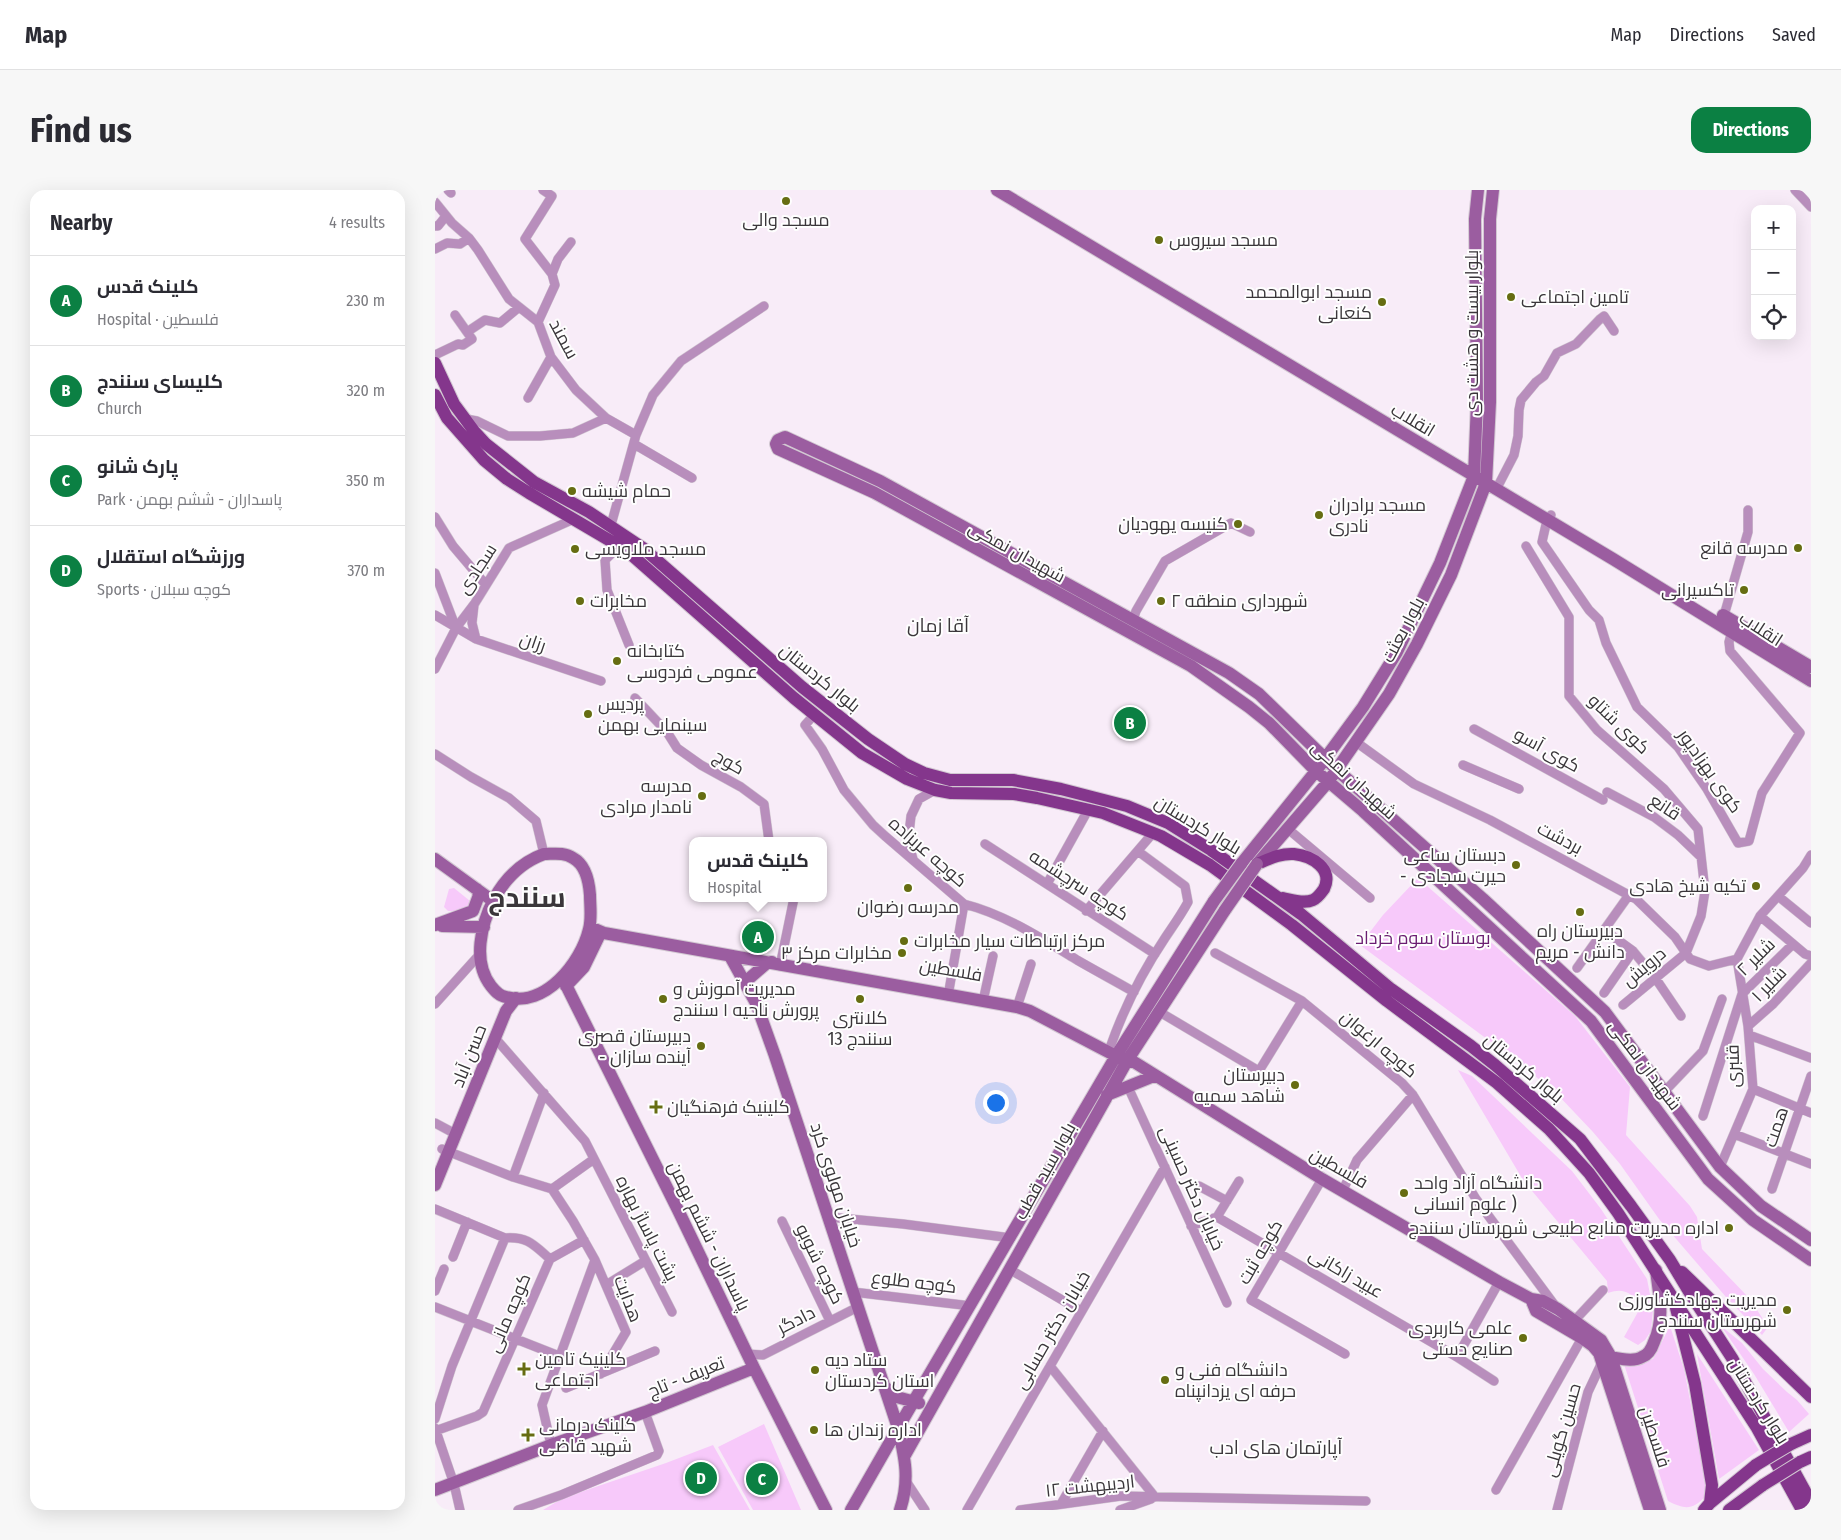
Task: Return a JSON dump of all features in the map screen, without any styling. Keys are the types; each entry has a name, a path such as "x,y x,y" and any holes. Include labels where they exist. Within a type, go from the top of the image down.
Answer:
{"main road":[{"name":"انقلاب","path":"997,190 1549,517 1726,624 1811,681"},
{"name":"انقلاب","path":"1010,190 1480,477 1499,484 1549,517"},
{"name":"بلوار بیست و هشت دی","path":"1478,190 1475,219 1475,292 1480,477"},
{"name":"بلوار بیست و هشت دی","path":"1480,477 1490,402 1490,219 1493,190"},
{"path":"1475,292 1490,292"},
{"name":"بلوار کردستان","path":"435,363 454,404 487,444 523,474 611,525 643,548 749,642 840,718 905,764 924,773 944,778 1029,782 1127,806 1168,823 1242,870 1301,914 1391,989 1477,1051 1580,1139 1599,1162 1670,1260 1687,1290 1732,1358 1811,1502"},
{"name":"بلوار کردستان","path":"435,395 447,418 484,460 507,479 619,546 659,578 814,715 862,753 906,778 935,790 951,793 1014,794 1088,810 1126,821 1153,833 1185,850 1292,925 1387,1001 1497,1083 1549,1128 1589,1173 1618,1213 1757,1428 1803,1510"},
{"name":"شهیدان نمکی","path":"1811,1240 1761,1206 1720,1167 1605,1012 1325,759 1259,694 1229,673 880,481 785,437 777,442 778,449 875,493 1191,666 1249,706 1269,723 1316,771 1591,1021 1708,1179 1753,1220 1811,1260"},
{"name":"بلوار بعثت","path":"1328,782 1389,694 1417,644 1451,575 1480,477"},
{"name":"بلوار بعثت","path":"1316,771 1363,707 1397,652 1480,477"},
{"path":"875,493 880,481"},
{"path":"1129,633 1133,620"},
{"name":"انقلاب","path":"1726,624 1811,667"},
{"path":"1235,884 1242,870 1316,771"},
{"path":"1257,864 1328,782"},
{"path":"544,854 563,854 581,864 589,885 596,930 585,942 564,981 538,995 526,998 511,998 498,994 485,978 480,954 484,927 493,901 512,875 533,858 544,854"},
{"path":"1257,864 1279,855 1294,854 1315,860 1322,866 1326,875 1325,885 1321,894 1313,900 1299,902 1276,896"},
{"path":"435,860 493,901"},
{"path":"1429,872 1439,861"},
{"name":"بلوار سید قطب","path":"905,1455 1107,1095 1123,1055 1158,1011 1257,864"},
{"name":"بلوار سید قطب","path":"851,1510 914,1400 1214,901 1242,870"},
{"path":"435,926 473,911 479,895 477,889"},
{"path":"435,926 484,927"},
{"name":"فلسطین","path":"596,930 730,956 1018,1004 1031,1012 1123,1055 1322,1179 1499,1282 1531,1299 1543,1301 1558,1309 1601,1340 1650,1510"},
{"name":"خیابان مولوی کرد","path":"730,956 756,1003 778,1064 882,1382 899,1428 905,1455 906,1481 904,1500 900,1510"},
{"path":"745,982 776,963"},
{"name":"پاسداران - ششم بهمن","path":"564,981 678,1210 753,1368 826,1510"},
{"name":"حسن آباد","path":"435,1165 445,1150 511,998"},
{"name":"حسن آباد","path":"435,1185 450,1130 511,998"},
{"path":"1107,1095 1154,1076"},
{"path":"1670,1260 1811,1397"},
{"path":"1607,1359 1642,1358 1651,1349 1658,1334 1661,1314 1656,1270"},
{"path":"1661,1314 1673,1298"},
{"path":"1673,1298 1695,1384 1712,1486 1707,1506"},
{"name":"فلسطین","path":"1531,1299 1535,1311 1582,1338 1607,1359 1660,1510"},
{"name":"تعریف - تاج","path":"435,1490 645,1412 753,1368"},
{"path":"882,1382 893,1396 914,1400 930,1409"},
{"path":"1707,1506 1756,1465 1791,1444 1811,1435"},
{"path":"1729,1510 1763,1485 1807,1459"}],"street":[{"path":"538,322 555,285 551,274 525,239 552,196 543,190"},
{"path":"1795,190 1811,207"},
{"name":"سمند","path":"435,202 446,216 469,238 509,299 538,322 551,357 577,390 606,418 692,478"},
{"path":"435,226 438,226 446,216"},
{"path":"435,249 447,243 460,244 469,238"},
{"path":"551,274 558,259 571,242"},
{"path":"611,525 635,440 653,394 681,361 764,306"},
{"path":"435,355 457,344 463,346 470,335 485,320 500,323 518,308"},
{"path":"455,315 470,335"},
{"path":"1499,484 1514,455 1518,436 1521,400 1535,382 1544,376 1557,353 1576,344 1604,316 1614,331"},
{"path":"528,398 551,357"},
{"path":"466,420 477,422 508,436 540,436 573,433 606,418"},
{"path":"1726,624 1748,532 1748,510"},
{"path":"435,517 453,546 486,585"},
{"name":"کوی بهزادپور","path":"1549,517 1542,542 1589,610 1599,620 1606,643 1637,707 1678,747 1707,789 1738,843 1749,841 1763,793 1799,734 1730,651 1726,624"},
{"name":"سجادی","path":"435,669 456,628 475,603 509,548 574,519"},
{"path":"1133,620 1136,611 1165,561 1231,523 1250,532"},
{"path":"619,546 605,560 607,590 629,646"},
{"name":"کوی شتاو","path":"1526,546 1569,616 1569,696 1597,730 1664,789 1698,829 1705,891 1701,916 1686,953"},
{"path":"435,573 456,628"},
{"path":"475,603 472,623 476,639"},
{"name":"رزان","path":"435,615 476,639 601,681"},
{"name":"کوچ","path":"635,698 667,732 677,748 741,787 764,804 768,837"},
{"name":"کوچه عربزاده","path":"814,715 805,725 822,749 844,790 873,825 963,904 979,908 1040,937 1134,992"},
{"name":"کوی آسو","path":"1474,729 1605,796"},
{"name":"بردشت","path":"1356,742 1414,784 1491,820 1636,899 1675,937 1690,959 1709,966 1737,959"},
{"path":"435,754 509,798 536,820 544,854"},
{"path":"1463,765 1519,789"},
{"path":"913,859 908,842 911,816 919,799 935,790"},
{"name":"قانع","path":"1605,796 1654,817 1678,835 1701,857"},
{"path":"1047,884 1088,810"},
{"path":"1288,829 1370,898"},
{"path":"1086,911 1139,852 1153,833"},
{"name":"کوچه سرچشمه","path":"985,844 1155,954"},
{"path":"1123,1055 1134,992 1155,954 1188,902 1185,886 1139,852"},
{"path":"1737,959 1760,916 1778,896 1807,870 1811,855"},
{"path":"1577,968 1629,895"},
{"path":"1778,896 1811,924"},
{"path":"776,963 793,902"},
{"path":"949,992 963,904"},
{"path":"1760,916 1805,954 1811,956"},
{"path":"1604,930 1633,951 1657,979 1681,1016"},
{"name":"شلیر ۲","path":"1742,994 1793,944"},
{"path":"1604,993 1633,951"},
{"name":"کوچه ارغوان","path":"1215,953 1302,1001 1413,1094 1476,1199 1558,1309"},
{"name":"درویش","path":"1623,1006 1686,953"},
{"path":"435,1004 480,954"},
{"path":"984,997 993,956"},
{"name":"قنبری","path":"1720,1167 1753,1089 1749,1030 1737,959"},
{"name":"شلیر ۱","path":"1749,1030 1811,963"},
{"path":"1018,1004 1031,964"},
{"path":"1703,1116 1742,994"},
{"path":"1664,1092 1703,1051 1722,999"},
{"path":"1158,1011 1259,1071 1302,1001"},
{"path":"1749,1030 1811,1058"},
{"name":"پشت پاساژ بهاره","path":"495,1038 585,1141 672,1312"},
{"name":"همت","path":"1772,1189 1811,1076"},
{"name":"خیابان دکتر حسینی","path":"1128,1087 1227,1303"},
{"path":"1753,1089 1811,1114"},
{"path":"513,1177 544,1092"},
{"path":"1343,1190 1357,1160 1413,1094"},
{"path":"435,1124 450,1130"},
{"path":"1734,1134 1811,1164"},
{"path":"445,1150 513,1177 552,1189 594,1159"},
{"name":"خیابان دکتر حسابی","path":"967,1510 1165,1166"},
{"name":"کوچه ثبت","path":"1322,1179 1251,1300 1345,1354"},
{"path":"1191,1226 1217,1216 1239,1181"},
{"path":"1199,1186 1227,1201"},
{"name":"هدایت","path":"552,1189 595,1260 626,1332 601,1374"},
{"path":"435,1209 505,1238 516,1236 528,1240 549,1259"},
{"name":"عبید زاکانی","path":"1217,1216 1457,1357 1494,1381"},
{"path":"829,1217 903,1224 1011,1238"},
{"name":"کوچه شوبو","path":"782,1221 830,1321"},
{"path":"453,1257 467,1222"},
{"path":"435,1419 452,1366 505,1238"},
{"name":"کوچه مانی","path":"436,1430 483,1412 549,1259 584,1240"},
{"path":"551,1446 542,1410 559,1356 595,1260"},
{"path":"606,1285 645,1262"},
{"path":"435,1291 444,1269"},
{"path":"1009,1269 1081,1311"},
{"path":"1457,1357 1499,1282"},
{"path":"1575,1320 1603,1290"},
{"name":"کوچه طلوع","path":"853,1292 971,1306"},
{"path":"435,1307 559,1356"},
{"name":"دادگر","path":"747,1354 763,1356 858,1307"},
{"path":"1496,1490 1582,1338"},
{"path":"566,1388 655,1351"},
{"name":"حسین گویلی","path":"1557,1510 1588,1392 1607,1359"},
{"path":"1050,1366 1155,1497 1366,1501"},
{"path":"518,1510 657,1455 659,1451 645,1412"},
{"path":"436,1430 461,1510"},
{"path":"1061,1504 1103,1431"},
{"path":"906,1481 925,1510"},
{"name":"۱۲ اردیبهشت","path":"1020,1510 1121,1496 1155,1497"},
{"name":"۱۲ اردیبهشت","path":"1120,1510 1155,1497"}],"green space":[{"name":"بوستان سوم خرداد","path":"1418,878 1575,1016 1630,1087 1626,1135 1690,1206 1697,1217 1702,1249 1750,1299 1768,1327 1762,1335 1726,1297 1659,1219 1620,1164 1557,1094 1518,1062 1360,945 1383,915"},
{"path":"454,888 470,901 465,912 448,911 444,907 449,889"},
{"path":"1458,1070 1472,1076 1572,1171 1601,1209 1647,1279 1653,1310 1651,1331 1645,1340 1638,1345 1624,1337 1643,1303 1623,1291 1608,1293 1607,1281 1523,1180"},
{"path":"1670,1326 1684,1369 1704,1473 1706,1496 1697,1504 1689,1507 1680,1506 1668,1501 1623,1361 1635,1362 1653,1359"},
{"path":"1721,1326 1742,1343 1763,1369 1797,1400 1809,1414 1789,1432 1754,1374"},
{"path":"1697,1354 1759,1450 1719,1479"},
{"path":"764,1424 801,1510 753,1510 718,1447"},
{"path":"713,1445 750,1510 543,1510 563,1498"}],"place":[{"name":"مسجد والی","path":"786,201"},
{"name":"مسجد سیروس","path":"1159,240"},
{"name":"تامین اجتماعی","path":"1511,297"},
{"name":"مسجد ابوالمحمد کنعانی","path":"1382,302"},
{"name":"حمام شیشه","path":"572,491"},
{"name":"مسجد برادران نادری","path":"1319,515"},
{"name":"کنیسه یهودیان","path":"1238,524"},
{"name":"مدرسه قانع","path":"1798,548"},
{"name":"مسجد ملاویسی","path":"575,549"},
{"name":"تاکسیرانی","path":"1744,590"},
{"name":"مخابرات","path":"580,601"},
{"name":"شهرداری منطقه ۲","path":"1161,601"},
{"name":"کتابخانه عمومی فردوسی","path":"617,661"},
{"name":"پردیس سینمایی بهمن","path":"588,714"},
{"name":"کلیسای سنندج","path":"1130,723"},
{"name":"مدرسه نامدار مرادی","path":"702,796"},
{"name":"دبستان ساعی - حیرت سجادی","path":"1516,865"},
{"name":"تکیه شیخ هادی","path":"1756,886"},
{"name":"مدرسه رضوان","path":"908,888"},
{"name":"دبیرستان راه دانش - مریم","path":"1580,912"},
{"name":"کلینک قدس","path":"758,937"},
{"name":"مرکز ارتباطات سیار مخابرات","path":"904,941"},
{"name":"مخابرات مرکز ۳","path":"902,953"},
{"name":"مدیریت آموزش و پرورش ناحیه ۱ سنندج","path":"663,999"},
{"name":"کلانتری 13 سنندج","path":"860,999"},
{"name":"دبیرستان قصری - آینده سازان","path":"701,1046"},
{"name":"دبیرستان شاهد سمیه","path":"1295,1085"},
{"name":"کلینیک فرهنگیان","path":"656,1107"},
{"name":"دانشگاه آزاد واحد علوم انسانی )","path":"1404,1193"},
{"name":"اداره مدیریت منابع طبیعی شهرستان سنندج","path":"1729,1228"},
{"name":"مدیریت جهادکشاورزی شهرستان سنندج","path":"1787,1310"},
{"name":"علمی کاربردی صنایع دستی","path":"1523,1338"},
{"name":"کلینیک تامین اجتماعی","path":"524,1369"},
{"name":"ستاد دیه استان کردستان","path":"815,1370"},
{"name":"دانشگاه فنی و حرفه ای یزدانپناه","path":"1165,1380"},
{"name":"اداره زندان ها","path":"814,1430"},
{"name":"کلینک درمانی شهید قاضی","path":"528,1435"},
{"name":"ورزشگاه استقلال","path":"701,1478"},
{"name":"پارک شانو","path":"762,1479"}],"district":[{"name":"آقا زمان","path":"938,625"},
{"name":"سنندج","path":"527,897"},
{"name":"آپارتمان های ادب","path":"1276,1447"}]}
